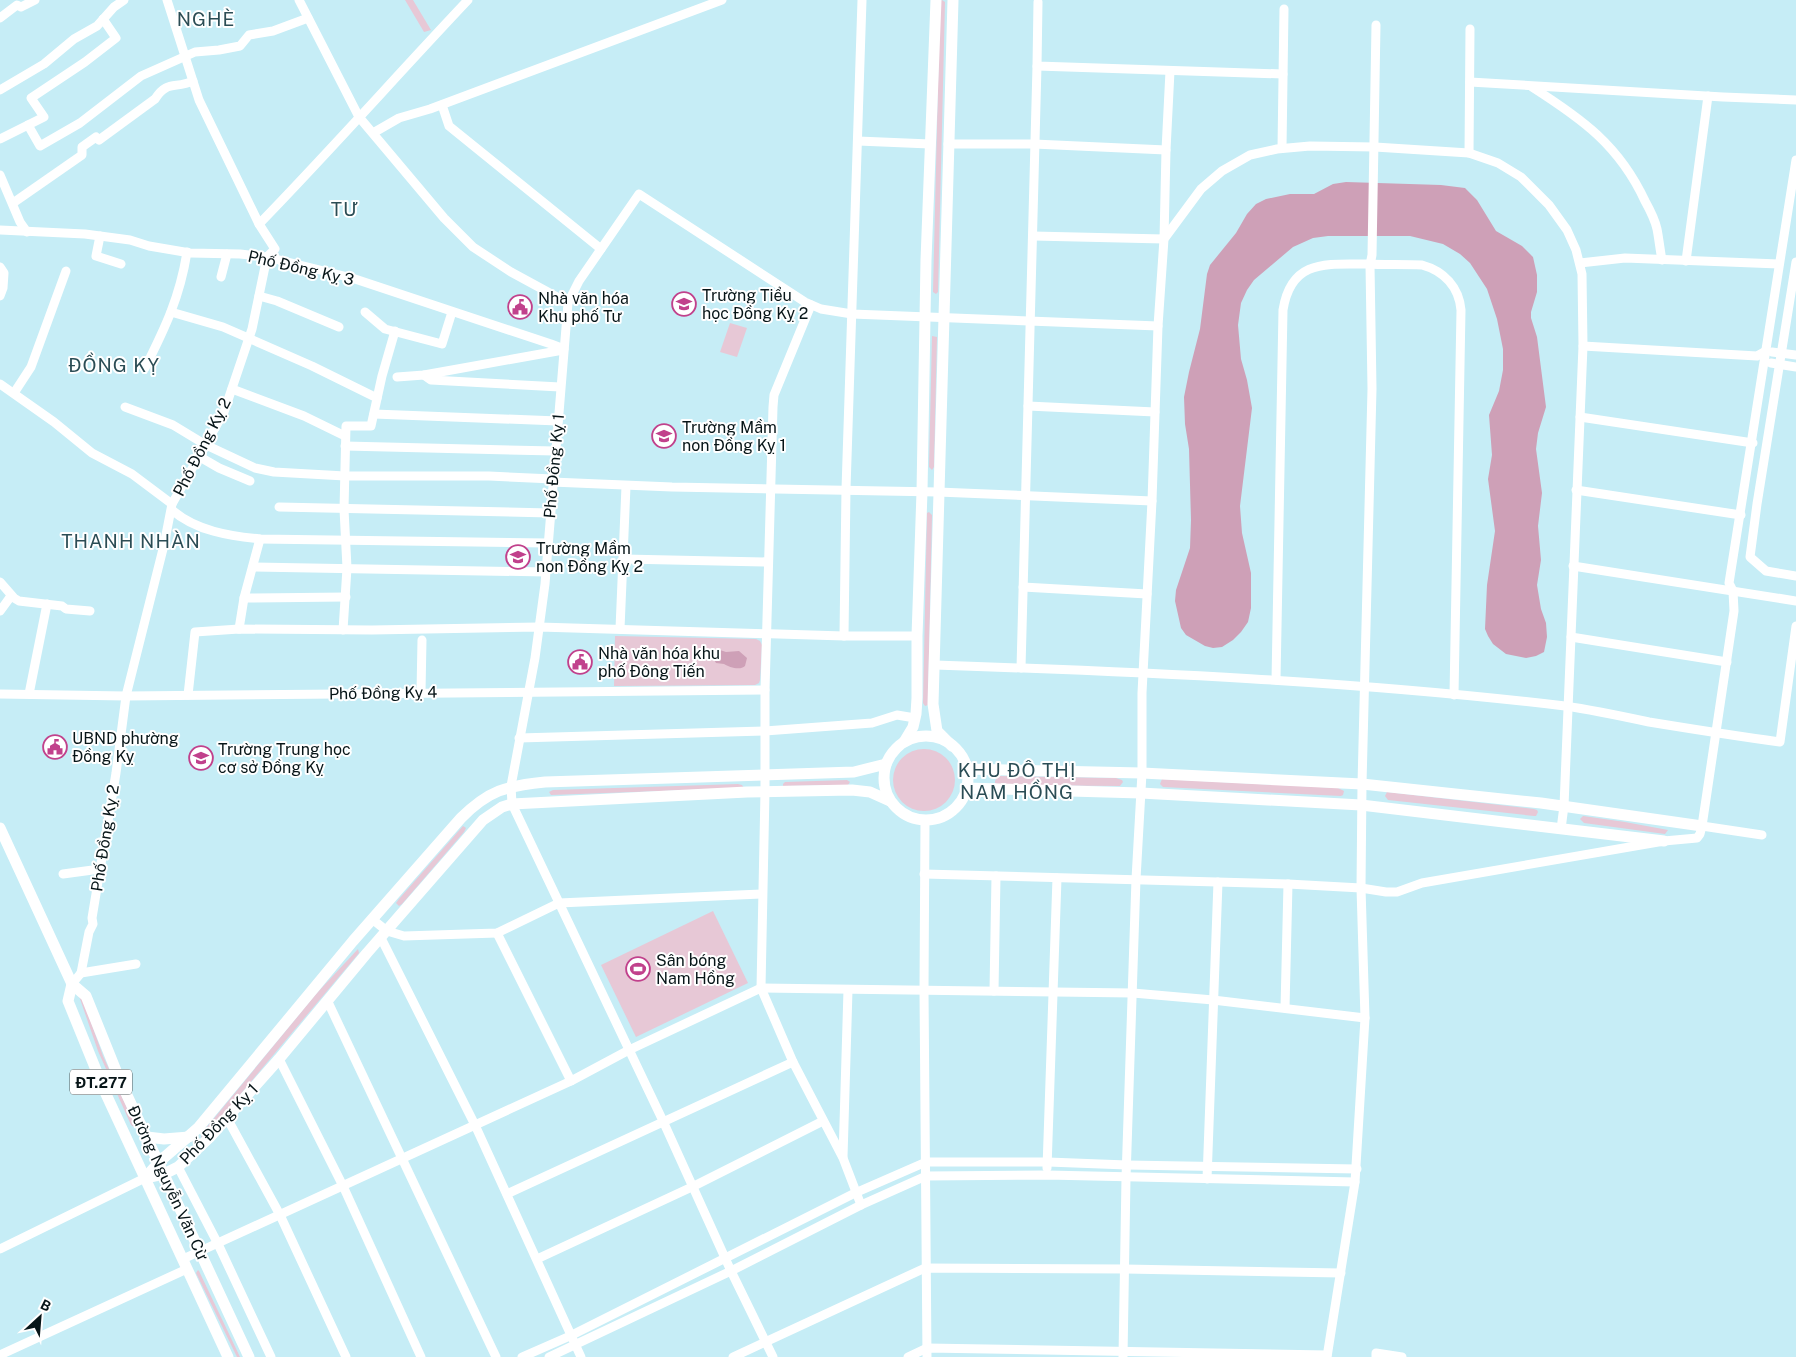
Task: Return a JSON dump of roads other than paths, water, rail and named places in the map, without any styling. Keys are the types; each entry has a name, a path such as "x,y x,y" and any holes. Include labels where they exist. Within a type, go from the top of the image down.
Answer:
{"main road":[{"path":"890,801 884,780 886,764 893,752 910,734 915,718 917,698 925,317 936,0"},
{"path":"512,804 765,791 853,790 870,792 890,801 905,815 914,819 925,820 940,818 953,810 963,798 966,788 966,769 961,757 940,735 935,725 933,704 953,0"},
{"path":"904,742 917,737 931,737 940,739 952,746"},
{"path":"511,786 545,782 854,772 886,764"},
{"path":"966,769 1142,773 1362,784 1564,806 1702,826"},
{"name":"Phố Đồng Kỵ 1","path":"145,1178 198,1128 372,919 470,809 487,797 511,786"},
{"path":"966,788 1141,793 1362,805 1664,841"},
{"name":"Phố Đồng Kỵ 1","path":"145,1178 164,1174 178,1166 204,1143 279,1059 327,1000 483,820 502,807 512,804"},
{"name":"Đường Nguyễn Văn Cừ","path":"0,828 72,984 86,996 104,1043 250,1357"},
{"name":"Đường Nguyễn Văn Cừ","path":"72,984 68,1001 105,1092 226,1356"},
{"path":"147,1137 163,1140 189,1137"}],"street":[{"path":"0,18 17,5 21,7 35,0"},
{"path":"0,90 44,64 74,39 97,26 124,0"},
{"name":"Phố Đồng Kỵ 2","path":"72,984 81,973 89,932 88,924 92,918 116,773 126,696 172,507 224,412 248,339 267,257 275,249 259,224 199,100 167,0"},
{"path":"299,0 359,117 444,218 474,247 511,272 568,303"},
{"path":"259,224 329,152 468,0"},
{"path":"373,134 399,118 442,105 722,0"},
{"path":"844,636 846,489 862,0"},
{"path":"1021,668 1038,2"},
{"path":"1282,148 1284,9"},
{"path":"28,125 40,146 80,124 141,76 195,52 240,46 249,35 273,31 308,18"},
{"path":"0,139 44,117 31,98 85,62 116,38 103,19"},
{"path":"908,1357 927,1353 1327,1356 1357,1169 1365,1018 1361,888 1362,784 1372,389 1370,264 1372,255 1375,147 1376,24"},
{"path":"1469,153 1470,29"},
{"path":"1037,66 1283,74"},
{"path":"1123,1354 1126,1178 1136,879 1142,773 1143,672 1152,501 1158,326 1164,239 1170,71"},
{"path":"12,204 82,155 82,147 96,137 99,140 155,99 160,90 171,85 185,85 193,81"},
{"path":"1470,82 1796,100"},
{"path":"1529,85 1585,123 1622,161 1638,186 1653,218 1657,229 1662,260"},
{"path":"1686,260 1708,96"},
{"path":"442,105 450,126 601,249"},
{"path":"858,141 930,144"},
{"path":"948,144 1034,144 1166,150"},
{"path":"1164,239 1201,189 1222,171 1250,155 1282,148 1310,146 1375,147 1469,153 1510,169 1530,184 1557,215 1574,245 1580,263 1584,300 1584,346 1576,490 1564,806 1561,829"},
{"path":"1796,160 1779,264 1768,358 1757,504 1750,557 1766,571 1796,576"},
{"path":"0,175 20,222 27,232"},
{"name":"Phố Đồng Kỵ 1","path":"512,804 511,786 539,627 546,572 552,480 568,303 579,281 639,194 811,305"},
{"path":"1164,214 1170,221 1180,218"},
{"name":"Phố Đồng Kỵ 3","path":"0,230 100,236 187,252 267,257 352,278 551,344 564,350"},
{"path":"100,236 96,256 121,264"},
{"path":"1033,236 1164,239"},
{"path":"145,368 171,312 183,273 187,252"},
{"path":"220,277 227,254"},
{"path":"1580,263 1625,258 1779,264"},
{"path":"1782,353 1796,262"},
{"path":"1276,680 1284,301 1293,282 1304,272 1324,264 1413,265 1429,267 1448,279 1456,290 1460,303 1454,695"},
{"path":"0,267 4,273 3,288 0,296"},
{"path":"14,394 31,367 66,271"},
{"path":"259,296 277,301 339,327"},
{"path":"861,1205 843,1158 793,1062 760,988 768,562 774,395 811,305 835,312 852,314 1158,326"},
{"path":"171,312 223,327 312,366 377,398"},
{"path":"365,312 385,329 442,344 452,312"},
{"path":"344,630 347,568 344,539 346,426 371,426 395,331"},
{"path":"1584,346 1768,358 1796,367"},
{"path":"398,377 424,375 564,350"},
{"path":"1768,358 1782,353 1796,355"},
{"path":"924,874 1288,884 1397,892 1422,883 1664,841 1697,838 1702,826 1734,611 1733,591 1730,583 1768,358"},
{"path":"424,375 431,380 560,387"},
{"path":"0,384 92,453 132,474 172,507 180,517 206,529 233,536 260,539 548,543"},
{"path":"232,389 304,416 345,436"},
{"path":"1028,406 1155,412"},
{"path":"125,407 173,425 206,445 255,468 274,472 344,476 489,476 626,486 846,489 1152,501"},
{"path":"374,414 558,421"},
{"path":"1580,417 1753,443"},
{"path":"345,446 555,451"},
{"path":"200,457 219,468 250,480"},
{"path":"620,629 626,486"},
{"path":"1576,490 1741,515"},
{"path":"279,507 344,510 550,513"},
{"path":"239,629 244,598 260,539"},
{"path":"624,559 768,562"},
{"path":"1573,566 1796,601"},
{"path":"253,567 546,572"},
{"path":"0,582 19,601 62,606 66,609 90,610"},
{"path":"1023,587 1147,594"},
{"path":"0,611 12,596"},
{"path":"244,598 346,597"},
{"path":"29,694 47,604"},
{"path":"935,665 1143,672 1276,680 1454,695 1567,706 1716,734 1780,742 1796,626"},
{"path":"188,695 195,632 239,629 344,630 539,627 844,636 917,636"},
{"path":"1571,637 1727,662"},
{"path":"421,692 422,640"},
{"name":"Phố Đồng Kỵ 4","path":"0,694 126,696 765,690"},
{"path":"520,738 765,731 872,723 897,715 915,718"},
{"path":"512,804 694,1186 731,1272 773,1357"},
{"path":"925,820 925,1268 927,1353"},
{"path":"1702,826 1762,835"},
{"path":"63,874 100,869"},
{"path":"994,991 996,876"},
{"path":"1047,1175 1057,878"},
{"path":"1207,1180 1218,882"},
{"path":"1285,1008 1288,884"},
{"path":"384,934 404,936 497,934 559,903 761,894"},
{"path":"372,919 384,934 475,1125 581,1357"},
{"path":"497,934 571,1081"},
{"path":"81,973 136,964"},
{"path":"0,1355 185,1264 200,1252 571,1081 629,1050 760,988 1132,994 1213,1000 1365,1018"},
{"path":"843,1158 848,990"},
{"path":"327,1000 496,1357"},
{"path":"279,1059 343,1186 421,1357"},
{"path":"507,1194 793,1062"},
{"path":"227,1118 280,1216 346,1357"},
{"path":"537,1259 694,1186 823,1121"},
{"path":"522,1357 570,1336 855,1192 926,1162 1048,1162 1357,1169"},
{"path":"178,1166 218,1244 271,1357"},
{"path":"549,1357 731,1272 861,1205 926,1176 1047,1175 1355,1182"},
{"path":"0,1248 145,1178"},
{"path":"734,1357 925,1268 1341,1273"},
{"path":"1376,1357 1376,1353 1402,1357"}],"place":[{"name":"Trường Tiểu học Đồng Kỵ 2","path":"684,304"},
{"name":"Nhà văn hóa Khu phố Tư","path":"520,307"},
{"name":"Trường Mầm non Đồng Kỵ 1","path":"664,436"},
{"name":"Trường Mầm non Đồng Kỵ 2","path":"518,557"},
{"name":"Nhà văn hóa khu phố Đông Tiến","path":"580,662"},
{"name":"UBND phường Đồng Kỵ","path":"55,747"},
{"name":"Trường Trung học cơ sở Đồng Kỵ","path":"201,758"},
{"name":"Sân bóng Nam Hồng","path":"638,969"}],"district":[{"name":"NGHÈ","path":"206,19"},
{"name":"TƯ","path":"345,209"},
{"name":"ĐỒNG KỴ","path":"114,365"},
{"name":"THANH NHÀN","path":"131,541"},
{"name":"KHU ĐÔ THỊ NAM HỒNG","path":"1017,781"}]}
